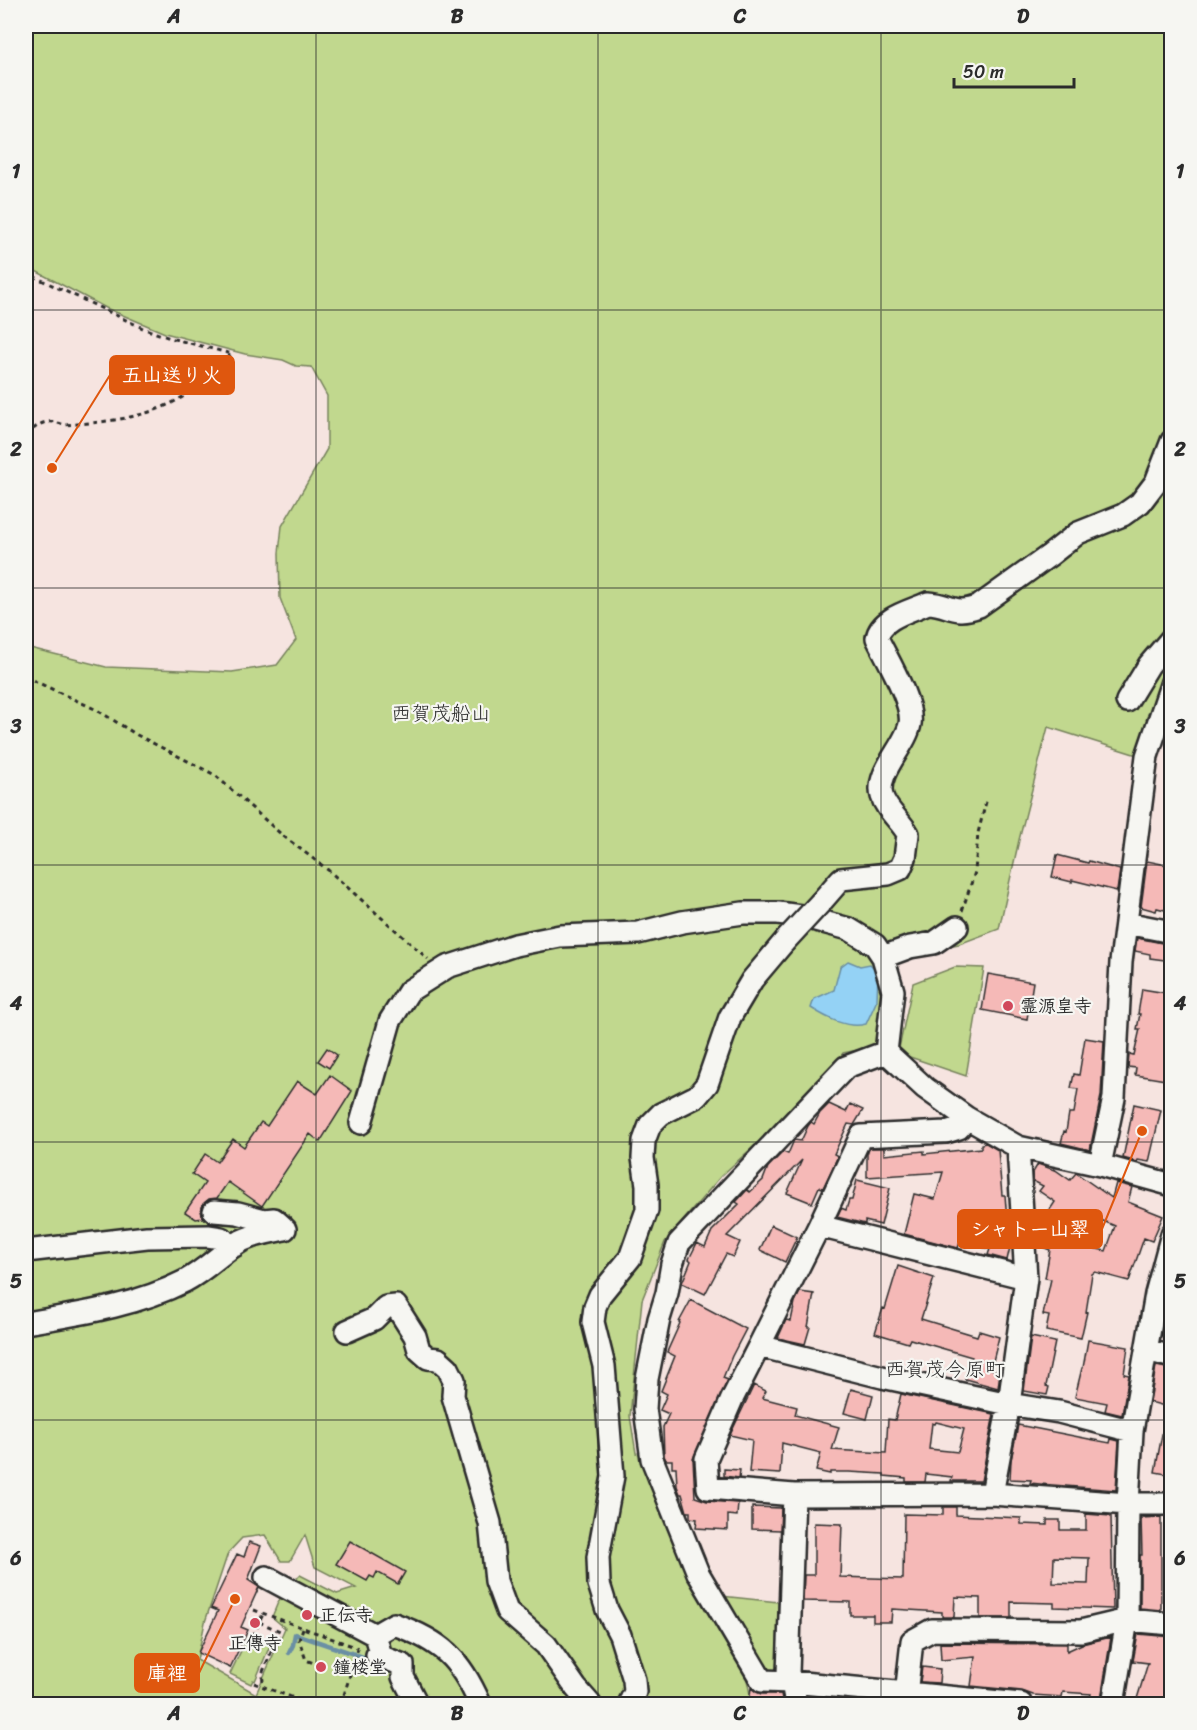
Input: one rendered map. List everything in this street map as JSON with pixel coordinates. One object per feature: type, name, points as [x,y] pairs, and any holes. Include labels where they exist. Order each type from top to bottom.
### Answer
[{"type":"street","points":[[629,1704],[635,1692],[634,1680],[620,1635],[607,1610],[599,1584],[598,1557],[613,1476],[604,1366],[593,1322],[595,1307],[600,1295],[630,1258],[647,1210],[648,1185],[643,1158],[650,1125],[661,1113],[697,1096],[713,1070],[716,1052],[730,1017],[752,980],[841,879],[888,874],[900,869],[905,858],[908,834],[882,798],[881,788],[885,773],[910,723],[909,710],[902,689],[877,638],[878,631],[884,623],[928,603],[935,603],[957,611],[966,611],[979,606],[1078,532],[1123,515],[1140,503],[1156,482],[1172,441]]},
{"type":"street","points":[[1128,701],[1149,664],[1172,638]]},
{"type":"street","points":[[1100,1165],[1114,1098],[1121,962],[1147,756],[1172,682]]},
{"type":"street","points":[[361,1123],[390,1022],[409,991],[443,969],[515,945],[560,936],[638,933],[682,922],[743,914],[778,913],[826,921],[863,936],[875,945],[883,957],[893,991],[886,1052]]},
{"type":"street","points":[[1126,923],[1172,932]]},
{"type":"street","points":[[883,957],[910,947],[934,943],[957,927]]},
{"type":"street","points":[[886,1052],[925,1088],[967,1118],[1018,1147],[1100,1165],[1172,1185]]},
{"type":"street","points":[[886,1052],[846,1067],[679,1243],[672,1264],[646,1379],[645,1409],[652,1459],[699,1573],[762,1681],[906,1698],[1021,1704]]},
{"type":"street","points":[[967,1118],[959,1128],[945,1132],[861,1136],[819,1226],[732,1399],[706,1459],[708,1488],[794,1495],[992,1494],[1128,1504],[1172,1504]]},
{"type":"street","points":[[992,1494],[1009,1404],[1026,1278],[1018,1147]]},
{"type":"street","points":[[26,1323],[113,1306],[164,1289],[202,1271],[234,1246],[258,1234],[285,1229],[274,1219],[264,1220],[222,1206]]},
{"type":"street","points":[[819,1226],[1026,1278]]},
{"type":"street","points":[[1113,1704],[1127,1620],[1128,1504],[1132,1431],[1156,1294],[1172,1234]]},
{"type":"street","points":[[26,1251],[147,1237],[208,1236],[221,1238],[234,1246]]},
{"type":"street","points":[[347,1331],[374,1319],[386,1307],[396,1306],[415,1336],[420,1350],[428,1358],[438,1359],[448,1368],[454,1380],[453,1396],[490,1522],[496,1581],[507,1611],[546,1645],[590,1704]]},
{"type":"street","points":[[759,1346],[882,1377],[1009,1404],[1059,1412],[1132,1431]]},
{"type":"street","points":[[1147,1350],[1172,1357]]},
{"type":"street","points":[[794,1495],[788,1674],[796,1704]]},
{"type":"street","points":[[266,1576],[373,1649],[403,1665],[403,1677],[417,1704]]},
{"type":"street","points":[[906,1698],[912,1641],[932,1630],[1082,1630],[1127,1620],[1172,1624]]},
{"type":"street","points":[[373,1649],[394,1624],[424,1635],[454,1659],[480,1704]]},
{"type":"path","points":[[26,435],[39,424],[53,421],[73,425],[150,414],[192,391],[217,365],[232,354],[170,338],[146,329],[33,276]]},
{"type":"path","points":[[26,675],[97,710],[137,735],[215,775],[282,835],[328,870],[443,969]]},
{"type":"path","points":[[957,927],[975,872],[978,834],[987,798]]},
{"type":"path","points":[[254,1610],[303,1628],[373,1649],[344,1695],[344,1704]]},
{"type":"path","points":[[254,1636],[263,1614]]},
{"type":"path","points":[[259,1622],[280,1631],[262,1674],[264,1687]]},
{"type":"path","points":[[303,1628],[299,1640],[306,1660],[316,1664]]},
{"type":"path","points":[[254,1683],[302,1701]]},
{"type":"green space","points":[[26,26],[1171,26],[1171,658],[1137,755],[1048,727],[999,929],[959,944],[894,957],[876,1042],[868,1048],[843,1053],[825,1082],[721,1176],[665,1242],[642,1300],[630,1416],[636,1453],[641,1454],[650,1484],[680,1559],[702,1594],[778,1602],[777,1672],[745,1670],[752,1704],[26,1704],[26,647],[106,667],[232,672],[277,665],[296,640],[280,598],[279,553],[282,526],[327,449],[327,396],[311,367],[296,366],[283,360],[245,354],[165,333],[106,308],[26,266]],"holes":[[[265,1535],[281,1561],[290,1561],[305,1535],[315,1567],[356,1588],[337,1594],[300,1575],[281,1595],[272,1617],[285,1628],[256,1694],[197,1660],[205,1622],[228,1553],[242,1538]]]},
{"type":"green space","points":[[955,967],[984,968],[966,1076],[898,1053],[913,983]]},
{"type":"green space","points":[[249,1634],[249,1637],[255,1639],[257,1637],[271,1643],[255,1681],[253,1680],[251,1684],[230,1674]]},
{"type":"water","points":[[848,961],[860,966],[870,964],[878,972],[877,1000],[866,1024],[844,1024],[811,1008],[814,999],[834,990],[840,967]]},
{"type":"building","points":[[1057,855],[1120,870],[1117,891],[1052,877]]},
{"type":"building","points":[[1147,861],[1172,866],[1172,901],[1169,911],[1157,908],[1156,911],[1141,907]]},
{"type":"building","points":[[1137,938],[1172,945],[1172,961],[1150,958],[1150,954],[1135,951]]},
{"type":"building","points":[[988,974],[1033,982],[1027,1019],[982,1010]]},
{"type":"building","points":[[1142,989],[1172,994],[1172,1081],[1135,1075],[1136,1068],[1128,1067],[1129,1054],[1134,1055],[1140,1029],[1137,1029]]},
{"type":"building","points":[[1085,1038],[1104,1041],[1101,1096],[1090,1150],[1061,1143],[1064,1131],[1066,1132],[1069,1113],[1074,1113],[1078,1089],[1071,1088],[1074,1074],[1079,1075]]},
{"type":"building","points":[[327,1048],[337,1055],[329,1068],[318,1061]]},
{"type":"building","points":[[330,1075],[352,1091],[320,1142],[310,1134],[262,1206],[228,1182],[217,1198],[209,1199],[203,1204],[201,1211],[203,1218],[196,1219],[185,1212],[205,1183],[192,1174],[205,1154],[217,1162],[233,1139],[244,1147],[261,1122],[267,1126],[297,1081],[317,1094]]},
{"type":"building","points":[[829,1104],[846,1112],[850,1104],[863,1110],[854,1125],[848,1124],[834,1154],[838,1156],[823,1188],[819,1187],[812,1203],[787,1193],[802,1160],[727,1236],[740,1242],[733,1257],[726,1254],[705,1294],[682,1283],[691,1261],[689,1259],[697,1243],[705,1247],[712,1231],[739,1204],[736,1202],[747,1190],[750,1192],[763,1180],[768,1167],[783,1152],[788,1154],[794,1140],[801,1141],[811,1122],[814,1124]]},
{"type":"building","points":[[1134,1104],[1161,1110],[1149,1162],[1138,1160],[1137,1162],[1123,1158]]},
{"type":"building","points":[[986,1143],[998,1150],[1002,1195],[1005,1195],[1007,1221],[1010,1222],[1011,1243],[1007,1260],[988,1255],[990,1249],[960,1242],[958,1248],[904,1234],[914,1194],[935,1199],[943,1172],[867,1177],[869,1148],[884,1148],[884,1155],[924,1151],[924,1154],[981,1148],[981,1144]]},
{"type":"building","points":[[1038,1164],[1054,1169],[1070,1180],[1076,1173],[1112,1198],[1116,1183],[1132,1187],[1128,1202],[1163,1216],[1152,1241],[1144,1238],[1129,1281],[1095,1272],[1092,1274],[1081,1338],[1046,1331],[1049,1316],[1043,1315],[1051,1279],[1045,1278],[1050,1250],[1040,1246],[1045,1217],[1055,1202],[1039,1191],[1043,1186],[1033,1181],[1032,1174]],"holes":[[[1084,1213],[1115,1226],[1106,1251],[1072,1244],[1077,1223]]]},
{"type":"building","points":[[857,1180],[890,1188],[881,1225],[865,1221],[865,1224],[837,1217],[841,1208],[846,1210],[849,1200],[852,1200]]},
{"type":"building","points":[[771,1225],[797,1237],[785,1262],[760,1250]]},
{"type":"building","points":[[898,1266],[934,1278],[921,1319],[977,1336],[979,1331],[999,1337],[991,1369],[1000,1372],[998,1388],[965,1379],[972,1357],[910,1339],[908,1343],[875,1333]]},
{"type":"building","points":[[800,1292],[814,1294],[808,1327],[810,1327],[805,1344],[778,1338],[786,1320],[791,1321],[795,1302]]},
{"type":"building","points":[[1169,1298],[1172,1299],[1172,1340],[1162,1336]]},
{"type":"building","points":[[691,1300],[746,1329],[723,1378],[728,1380],[693,1459],[695,1497],[707,1501],[738,1503],[737,1516],[728,1515],[728,1530],[696,1528],[697,1519],[690,1518],[690,1512],[687,1512],[677,1486],[676,1467],[672,1467],[672,1460],[666,1460],[664,1456],[663,1427],[669,1414],[660,1410],[667,1394],[661,1391],[675,1356],[667,1352]]},
{"type":"building","points":[[1031,1337],[1055,1342],[1046,1386],[1049,1387],[1047,1395],[1024,1391]]},
{"type":"building","points":[[1088,1340],[1128,1347],[1124,1374],[1129,1375],[1122,1415],[1105,1411],[1107,1403],[1075,1397]]},
{"type":"building","points":[[1156,1366],[1172,1369],[1172,1408],[1150,1402]]},
{"type":"building","points":[[754,1385],[766,1391],[762,1398],[797,1407],[795,1415],[839,1427],[832,1450],[886,1453],[888,1419],[895,1420],[901,1394],[994,1414],[981,1481],[951,1481],[952,1477],[926,1474],[925,1482],[906,1482],[906,1478],[884,1476],[884,1474],[830,1472],[830,1474],[816,1471],[821,1453],[782,1443],[780,1474],[749,1472],[752,1440],[730,1435]],"holes":[[[932,1423],[964,1429],[958,1452],[929,1449]]]},
{"type":"building","points":[[851,1389],[873,1395],[867,1419],[844,1413]]},
{"type":"building","points":[[1165,1418],[1172,1419],[1172,1475],[1155,1472]]},
{"type":"building","points":[[1018,1425],[1110,1443],[1111,1439],[1119,1441],[1116,1490],[1030,1483],[1031,1480],[1010,1479]]},
{"type":"building","points":[[724,1469],[740,1470],[739,1478],[724,1476]]},
{"type":"building","points":[[752,1507],[781,1508],[780,1530],[752,1529]]},
{"type":"building","points":[[943,1507],[956,1507],[956,1515],[1021,1518],[1021,1524],[1047,1525],[1047,1520],[1060,1520],[1060,1530],[1086,1530],[1086,1514],[1111,1516],[1113,1609],[1054,1607],[1054,1603],[1011,1602],[1011,1618],[980,1618],[980,1598],[955,1597],[954,1617],[942,1617],[942,1612],[892,1609],[891,1622],[873,1622],[873,1615],[850,1615],[850,1602],[803,1601],[804,1575],[814,1575],[814,1523],[842,1524],[840,1577],[903,1579],[904,1514],[943,1515]],"holes":[[[1054,1557],[1089,1558],[1088,1584],[1053,1583]]]},
{"type":"building","points":[[1161,1517],[1161,1610],[1140,1608],[1141,1518]]},
{"type":"building","points":[[350,1541],[405,1572],[398,1584],[377,1572],[374,1578],[370,1576],[367,1581],[336,1564]]},
{"type":"building","points":[[249,1542],[261,1546],[248,1580],[259,1587],[241,1627],[248,1630],[230,1668],[198,1653],[218,1611],[211,1608],[237,1554],[244,1557]]},
{"type":"building","points":[[1138,1634],[1172,1637],[1172,1704],[1136,1702],[1148,1663],[1133,1661]]},
{"type":"building","points":[[1111,1637],[1101,1699],[1090,1698],[1091,1694],[1063,1692],[1062,1697],[971,1686],[975,1657],[941,1660],[940,1643],[1067,1644],[1067,1651],[1082,1644]]},
{"type":"building","points":[[922,1667],[940,1669],[939,1683],[920,1682]]},
{"type":"building","points":[[751,1688],[761,1694],[781,1694],[783,1704],[749,1703]]},
{"type":"waterway","points":[[289,1653],[295,1634],[354,1654]]},
{"type":"waterway","points":[[357,1655],[372,1660]]},
{"type":"place","name":"五山送り火","points":[[52,468]]},
{"type":"place","name":"霊源皇寺","points":[[1008,1006]]},
{"type":"place","name":"シャトー山翠","points":[[1142,1131]]},
{"type":"place","name":"庫裡","points":[[235,1599]]},
{"type":"place","name":"正伝寺","points":[[307,1615]]},
{"type":"place","name":"正傳寺","points":[[255,1623]]},
{"type":"place","name":"鐘楼堂","points":[[321,1667]]},
{"type":"district","name":"西賀茂船山","points":[[441,713]]},
{"type":"district","name":"西賀茂今原町","points":[[945,1369]]}]
